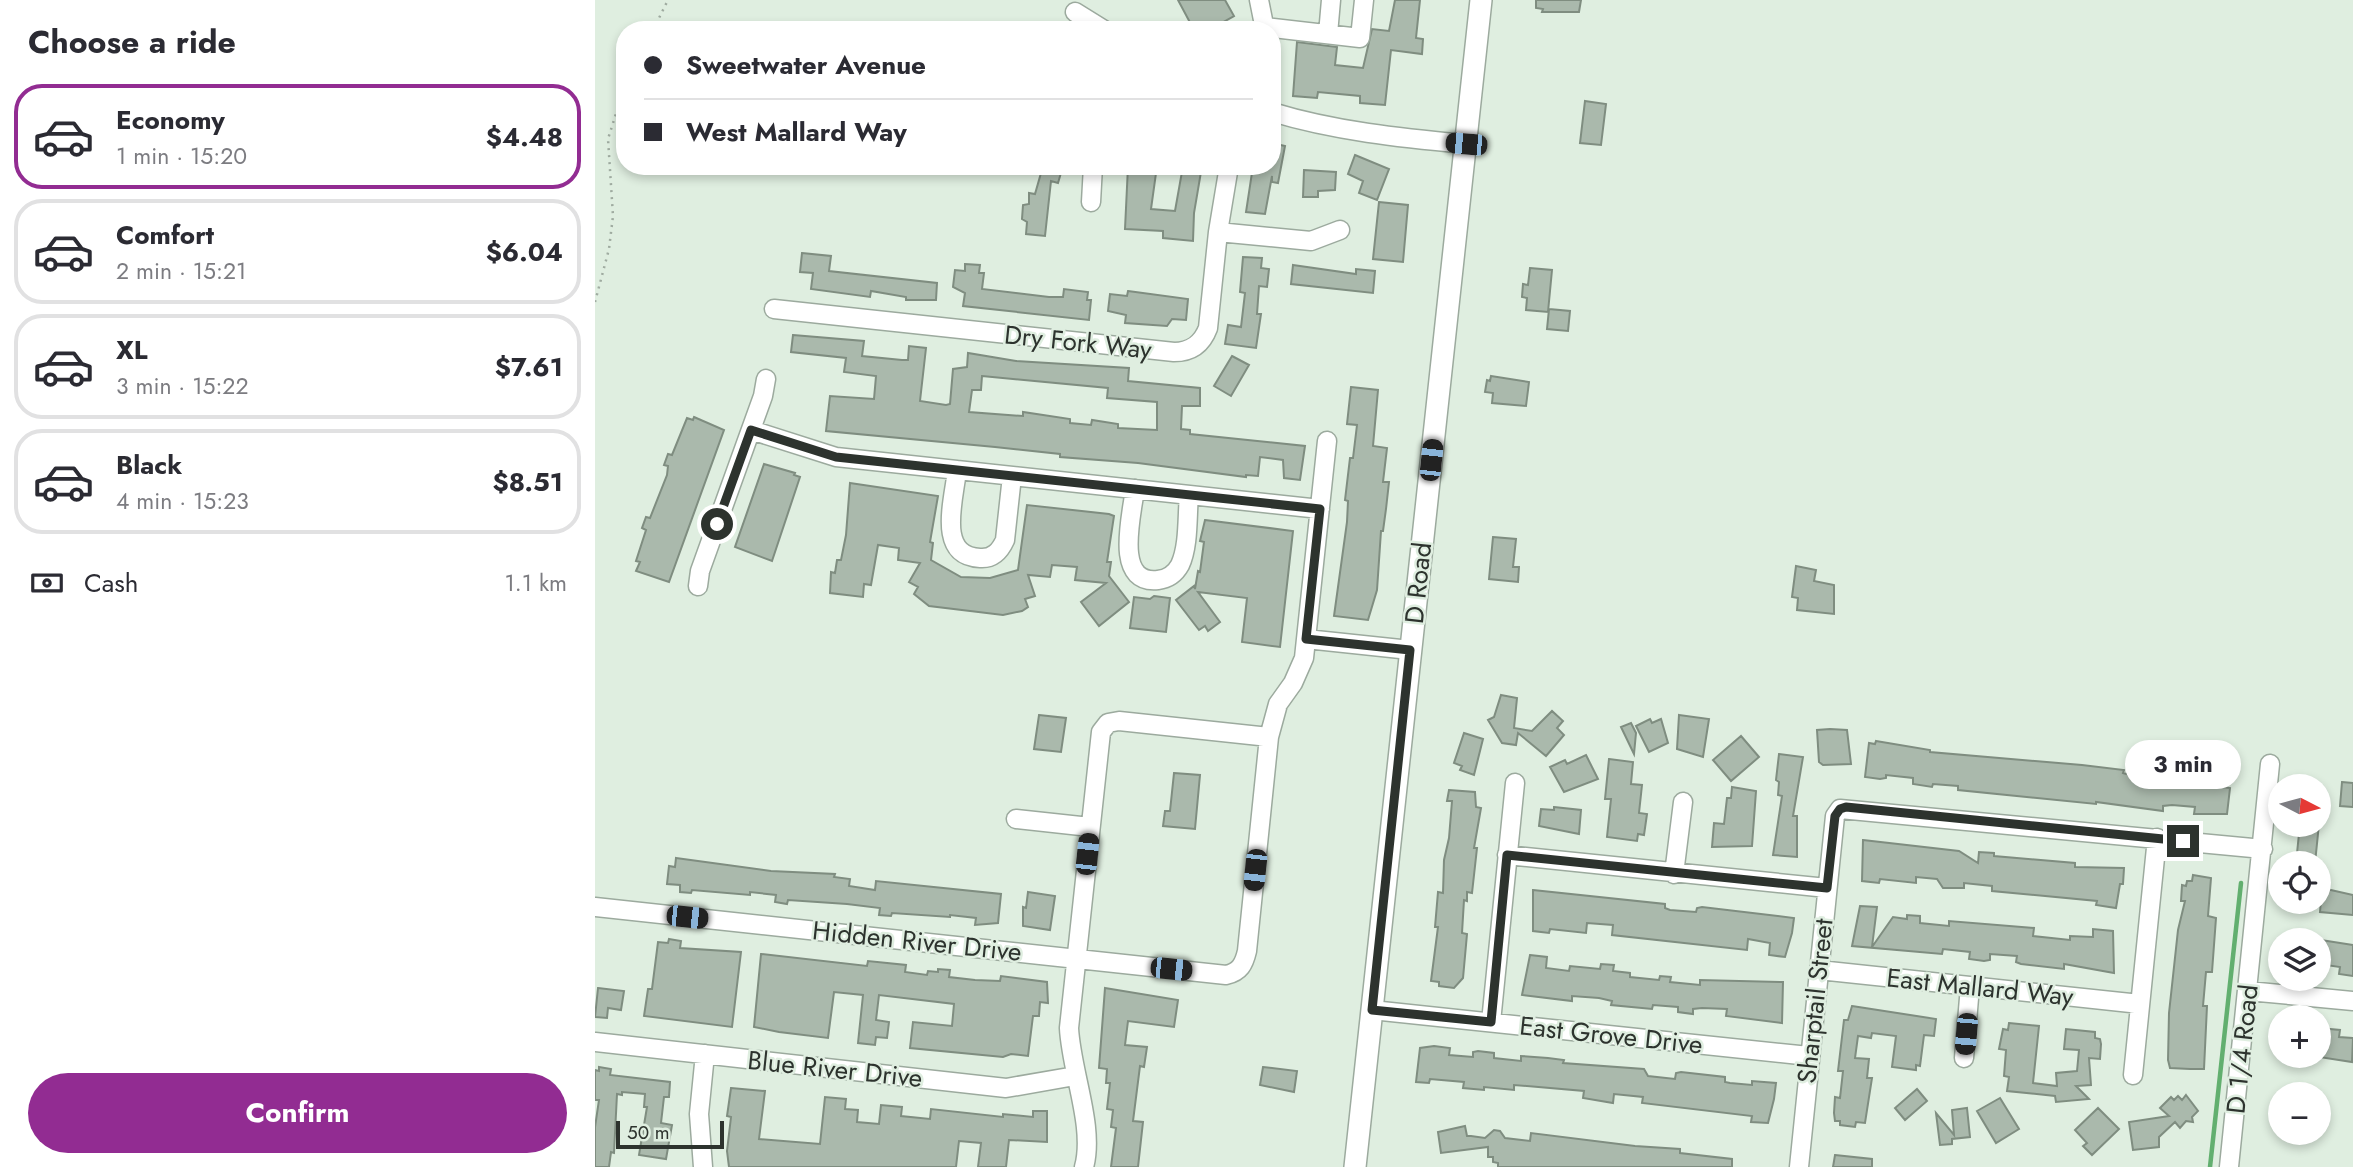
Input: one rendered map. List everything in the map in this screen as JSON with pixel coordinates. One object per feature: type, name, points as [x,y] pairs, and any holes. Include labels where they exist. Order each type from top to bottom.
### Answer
[{"type":"street","points":[[1259,0],[1264,21]]},
{"type":"street","points":[[1328,34],[1331,0]]},
{"type":"street","points":[[1281,30],[1360,38],[1364,0]]},
{"type":"street","name":"D Road","points":[[1355,1167],[1481,0]]},
{"type":"street","points":[[1075,12],[1090,21]]},
{"type":"street","points":[[1281,115],[1399,137],[1466,144]]},
{"type":"street","points":[[1091,202],[1092,175]]},
{"type":"street","name":"Dry Fork Way","points":[[774,309],[1182,352],[1201,342],[1208,328],[1218,232],[1228,175]]},
{"type":"street","points":[[1218,232],[1311,241],[1340,230]]},
{"type":"street","points":[[698,586],[766,379]]},
{"type":"street","points":[[751,430],[828,456],[1320,509]]},
{"type":"street","points":[[1084,1167],[1085,1128],[1069,1028],[1101,732],[1108,723],[1131,722],[1269,737],[1278,704],[1293,683],[1304,658],[1327,441]]},
{"type":"street","points":[[957,470],[951,534],[954,545],[968,557],[985,559],[1001,549],[1005,540],[1012,476]]},
{"type":"street","points":[[1135,489],[1128,557],[1134,570],[1152,580],[1167,578],[1181,562],[1189,495]]},
{"type":"street","points":[[1306,639],[1410,650]]},
{"type":"street","name":"Hidden River Drive","points":[[595,907],[1226,975],[1238,971],[1245,962],[1247,951],[1269,737]]},
{"type":"street","name":"D 1/4 Road","points":[[2229,1167],[2270,764]]},
{"type":"street","points":[[1491,1022],[1515,783]]},
{"type":"street","points":[[1674,874],[1683,803]]},
{"type":"street","name":"Sharptail Street","points":[[1799,1167],[1835,816],[1840,809],[1855,808],[2157,838]]},
{"type":"street","points":[[1016,819],[1090,827]]},
{"type":"street","points":[[2133,1075],[2157,838],[2263,849]]},
{"type":"street","points":[[1507,855],[1827,888]]},
{"type":"street","name":"East Mallard Way","points":[[1819,970],[2140,1004]]},
{"type":"street","points":[[1964,1058],[1971,986]]},
{"type":"street","points":[[2248,991],[2353,1001]]},
{"type":"street","name":"East Grove Drive","points":[[1372,1010],[1809,1056]]},
{"type":"street","name":"Blue River Drive","points":[[595,1042],[1006,1088],[1075,1076]]},
{"type":"street","points":[[703,1167],[699,1114],[705,1054]]},
{"type":"path","points":[[658,21],[668,0]]},
{"type":"path","points":[[595,302],[609,249],[613,216],[608,139],[616,114]]},
{"type":"building","points":[[1178,0],[1225,0],[1234,16],[1225,21],[1189,21]]},
{"type":"building","points":[[1395,0],[1420,0],[1416,38],[1423,39],[1422,54],[1391,50],[1385,105],[1360,103],[1360,96],[1318,92],[1317,98],[1293,96],[1297,42],[1337,47],[1335,65],[1363,68],[1372,29],[1389,31]]},
{"type":"building","points":[[1536,0],[1581,0],[1579,12],[1542,12],[1543,9],[1536,8]]},
{"type":"building","points":[[1585,101],[1606,104],[1601,145],[1580,143]]},
{"type":"building","points":[[1281,145],[1285,146],[1281,167]]},
{"type":"building","points":[[1355,155],[1389,169],[1377,200],[1359,193],[1363,181],[1348,174]]},
{"type":"building","points":[[1304,170],[1336,172],[1335,190],[1318,191],[1318,197],[1303,197]]},
{"type":"building","points":[[1040,175],[1060,175],[1058,183],[1051,181],[1045,236],[1026,234],[1027,222],[1022,219],[1023,205],[1029,204],[1029,193],[1035,194]]},
{"type":"building","points":[[1128,175],[1156,175],[1151,209],[1175,211],[1181,175],[1200,175],[1194,213],[1193,241],[1163,238],[1163,231],[1125,229]]},
{"type":"building","points":[[1252,175],[1280,175],[1278,183],[1272,182],[1272,176],[1265,214],[1246,212]]},
{"type":"building","points":[[1379,202],[1408,205],[1403,262],[1373,259]]},
{"type":"building","points":[[802,253],[831,256],[829,271],[937,283],[936,300],[906,300],[906,297],[871,291],[870,297],[811,289],[813,273],[800,272]]},
{"type":"building","points":[[1243,257],[1262,258],[1261,268],[1269,269],[1267,287],[1259,286],[1257,314],[1261,314],[1256,348],[1225,344],[1228,325],[1241,327],[1245,293],[1240,292]]},
{"type":"building","points":[[965,264],[980,265],[979,273],[984,273],[982,289],[1049,297],[1063,297],[1064,289],[1088,292],[1087,300],[1091,300],[1089,320],[963,306],[965,293],[953,287],[955,270],[965,271]]},
{"type":"building","points":[[1293,265],[1356,274],[1356,269],[1375,271],[1373,293],[1291,284]]},
{"type":"building","points":[[1530,268],[1552,270],[1548,312],[1526,310],[1527,298],[1522,297],[1523,284],[1528,285]]},
{"type":"building","points":[[1128,291],[1188,299],[1186,320],[1172,319],[1167,326],[1125,323],[1126,315],[1108,311],[1110,294],[1127,296]]},
{"type":"building","points":[[1549,309],[1570,311],[1568,331],[1547,329]]},
{"type":"building","points":[[793,335],[864,341],[862,356],[902,360],[908,360],[909,346],[926,348],[920,401],[946,405],[950,404],[953,369],[967,367],[968,353],[1016,361],[1129,368],[1128,381],[1200,388],[1200,406],[1182,406],[1181,429],[1190,430],[1190,434],[1305,446],[1300,480],[1284,478],[1283,460],[1260,457],[1258,476],[1246,477],[1138,463],[1060,457],[1060,454],[826,431],[830,396],[874,399],[876,376],[844,372],[846,358],[791,352]],"holes":[[[982,376],[1108,388],[1107,398],[1157,402],[1157,430],[1118,428],[1118,424],[1092,420],[1091,425],[1070,423],[1070,419],[1023,412],[1023,416],[969,412],[972,390],[981,390]]]},
{"type":"building","points":[[1232,356],[1249,365],[1231,396],[1214,386]]},
{"type":"building","points":[[1491,376],[1529,382],[1526,406],[1492,403],[1493,393],[1485,392],[1487,380],[1490,381]]},
{"type":"building","points":[[1351,387],[1378,390],[1373,446],[1387,448],[1383,482],[1389,482],[1381,531],[1377,590],[1368,620],[1334,616],[1347,522],[1348,501],[1345,500],[1350,458],[1353,458],[1357,425],[1347,424]]},
{"type":"building","points":[[694,417],[724,430],[669,582],[636,571],[640,562],[636,561],[646,530],[642,528],[646,517],[650,518],[667,475],[668,466],[664,465],[668,454],[672,455],[687,418],[693,420]]},
{"type":"building","points":[[764,464],[800,477],[772,561],[735,547]]},
{"type":"building","points":[[850,483],[938,496],[930,542],[933,543],[931,560],[961,577],[990,578],[1018,570],[1027,505],[1114,516],[1107,562],[1111,562],[1109,576],[1129,602],[1099,626],[1081,602],[1106,583],[1075,580],[1077,567],[1052,565],[1050,577],[1028,575],[1035,596],[1025,599],[1028,607],[1022,611],[1003,615],[929,606],[914,594],[918,587],[909,582],[920,563],[898,560],[899,548],[878,545],[871,585],[864,584],[863,597],[830,593],[831,572],[835,573],[837,560],[841,560],[846,535]]},
{"type":"building","points":[[1205,520],[1293,531],[1280,647],[1242,642],[1247,598],[1198,592],[1220,622],[1208,631],[1205,626],[1199,630],[1176,600],[1194,586],[1195,589],[1198,571],[1200,572],[1204,542],[1200,541]]},
{"type":"building","points":[[1493,537],[1516,539],[1513,567],[1519,567],[1518,582],[1489,579]]},
{"type":"building","points":[[1796,566],[1816,570],[1814,581],[1834,585],[1834,614],[1797,610],[1798,598],[1792,597]]},
{"type":"building","points":[[1154,596],[1170,598],[1166,632],[1130,628],[1134,597],[1150,599]]},
{"type":"building","points":[[1501,695],[1517,698],[1514,728],[1532,731],[1552,711],[1563,721],[1557,728],[1564,735],[1546,756],[1518,733],[1516,745],[1502,743],[1488,720],[1494,717]]},
{"type":"building","points":[[1039,715],[1066,718],[1061,752],[1034,749]]},
{"type":"building","points":[[1679,715],[1709,719],[1703,757],[1677,749]]},
{"type":"building","points":[[1650,719],[1652,723],[1661,719],[1668,743],[1649,752],[1636,726]]},
{"type":"building","points":[[1631,723],[1636,733],[1634,754],[1621,727]]},
{"type":"building","points":[[1817,730],[1847,730],[1851,764],[1823,765],[1819,762]]},
{"type":"building","points":[[1464,733],[1483,739],[1474,775],[1460,770],[1462,766],[1454,763]]},
{"type":"building","points":[[1741,736],[1759,757],[1731,781],[1713,760]]},
{"type":"building","points":[[1876,741],[1930,752],[2124,770],[2123,773],[2137,777],[2170,776],[2181,778],[2181,782],[2230,788],[2227,814],[2194,814],[2195,807],[2163,806],[2163,811],[2096,802],[1958,790],[1958,786],[1933,784],[1932,787],[1913,784],[1913,778],[1886,775],[1886,778],[1880,779],[1865,777],[1869,743],[1875,744]]},
{"type":"building","points":[[1779,754],[1803,757],[1793,816],[1797,816],[1797,857],[1773,855],[1782,796],[1778,795],[1779,782],[1776,780]]},
{"type":"building","points":[[1586,755],[1598,779],[1564,792],[1550,767],[1565,760],[1567,764]]},
{"type":"building","points":[[1609,759],[1633,762],[1631,784],[1642,785],[1639,813],[1647,814],[1644,835],[1638,834],[1637,841],[1607,837],[1611,799],[1605,799]]},
{"type":"building","points":[[1174,773],[1200,775],[1195,829],[1163,826],[1165,811],[1170,811]]},
{"type":"building","points":[[2342,782],[2353,783],[2353,807],[2340,806]]},
{"type":"building","points":[[1732,787],[1756,791],[1752,846],[1712,847],[1714,823],[1724,824],[1727,798],[1731,798]]},
{"type":"building","points":[[1449,790],[1475,792],[1476,807],[1481,808],[1474,848],[1477,848],[1472,893],[1467,892],[1467,901],[1464,900],[1462,933],[1467,934],[1463,978],[1454,988],[1439,986],[1439,982],[1431,981],[1438,927],[1435,927],[1438,892],[1443,893],[1444,860],[1449,838],[1452,801],[1447,801]]},
{"type":"building","points":[[1554,807],[1581,810],[1579,834],[1539,826],[1541,809],[1554,810]]},
{"type":"building","points":[[2299,837],[2318,837],[2316,851],[2297,851]]},
{"type":"building","points":[[1863,840],[1959,851],[1978,863],[1979,852],[1994,853],[1994,856],[2075,863],[2075,867],[2124,868],[2123,884],[2120,884],[2116,908],[2096,905],[2097,901],[1992,891],[1992,886],[1964,883],[1964,888],[1943,888],[1937,879],[1916,877],[1916,883],[1880,879],[1879,883],[1862,881]]},
{"type":"building","points":[[676,858],[771,871],[835,874],[834,877],[850,879],[849,886],[875,890],[876,881],[1001,894],[998,923],[975,925],[976,918],[950,915],[879,915],[880,908],[847,904],[788,900],[787,904],[775,902],[776,895],[750,892],[750,895],[692,890],[691,893],[680,892],[680,885],[667,884],[669,866],[675,867]]},
{"type":"building","points":[[2193,875],[2211,878],[2208,916],[2216,918],[2212,972],[2206,972],[2203,1006],[2207,1006],[2204,1069],[2170,1068],[2169,1013],[2178,930],[2185,901],[2181,901],[2182,885],[2186,886],[2187,881],[2192,881]]},
{"type":"building","points":[[1533,890],[1665,904],[1665,908],[1670,910],[1696,912],[1697,908],[1702,907],[1794,918],[1792,933],[1785,957],[1769,955],[1770,943],[1748,939],[1747,950],[1612,935],[1613,925],[1587,923],[1586,933],[1550,929],[1549,933],[1533,931]]},
{"type":"building","points":[[2331,890],[2353,895],[2353,915],[2331,913]]},
{"type":"building","points":[[1028,892],[1055,896],[1050,930],[1023,926],[1023,907],[1026,908]]},
{"type":"building","points":[[1860,906],[1877,907],[1872,947],[1893,917],[1907,919],[1907,915],[1920,916],[1920,923],[1949,926],[1949,921],[2034,928],[2033,936],[2070,940],[2070,936],[2093,937],[2093,929],[2113,931],[2114,973],[2064,964],[2064,969],[2021,964],[2016,962],[2017,956],[1990,954],[1990,960],[1984,961],[1969,959],[1970,952],[1943,949],[1942,954],[1852,946]]},
{"type":"building","points":[[669,939],[681,941],[680,948],[741,952],[732,1027],[644,1016],[648,989],[652,989],[658,942],[668,943]]},
{"type":"building","points":[[2331,942],[2353,945],[2353,976],[2339,974],[2340,967],[2331,966]]},
{"type":"building","points":[[761,954],[867,966],[868,961],[906,965],[905,972],[927,975],[928,971],[950,970],[949,977],[975,980],[1000,981],[1001,976],[1047,982],[1048,1003],[1040,1002],[1039,1016],[1033,1016],[1028,1056],[1011,1054],[1003,1057],[910,1048],[913,1022],[952,1026],[954,1004],[879,995],[876,1020],[889,1022],[887,1038],[876,1037],[875,1045],[858,1043],[863,995],[834,992],[828,1038],[779,1032],[754,1027]]},
{"type":"building","points":[[1530,955],[1547,957],[1546,968],[1569,971],[1570,966],[1600,969],[1601,964],[1614,965],[1613,971],[1630,973],[1630,977],[1659,980],[1660,976],[1671,977],[1670,982],[1700,985],[1700,980],[1783,982],[1782,1023],[1726,1016],[1727,1009],[1693,1009],[1693,1014],[1678,1012],[1678,1007],[1653,1005],[1652,1009],[1611,1005],[1612,1001],[1599,998],[1572,996],[1572,1001],[1522,995]]},
{"type":"building","points":[[598,988],[624,991],[621,1010],[608,1008],[607,1018],[595,1017]]},
{"type":"building","points":[[1105,988],[1178,1000],[1174,1027],[1128,1021],[1125,1045],[1147,1047],[1144,1067],[1140,1066],[1133,1121],[1143,1122],[1138,1167],[1111,1167],[1116,1128],[1111,1127],[1113,1110],[1107,1109],[1110,1083],[1106,1083],[1107,1069],[1099,1068]]},
{"type":"building","points":[[1852,1006],[1936,1019],[1934,1036],[1924,1035],[1920,1066],[1916,1065],[1916,1070],[1892,1067],[1896,1036],[1872,1033],[1871,1038],[1858,1036],[1855,1058],[1869,1059],[1867,1078],[1872,1078],[1865,1123],[1856,1122],[1855,1127],[1840,1125],[1840,1121],[1835,1121],[1834,1113],[1835,1097],[1840,1098],[1843,1071],[1838,1071],[1844,1020],[1848,1020]]},
{"type":"building","points":[[2009,1023],[2039,1026],[2033,1083],[2057,1086],[2056,1073],[2077,1071],[2079,1050],[2064,1049],[2066,1029],[2095,1032],[2095,1038],[2100,1039],[2101,1044],[2100,1059],[2089,1058],[2091,1085],[2076,1086],[2089,1099],[2056,1102],[2055,1096],[2007,1091],[2009,1077],[2004,1076],[2006,1050],[1999,1049],[2003,1029],[2008,1030]]},
{"type":"building","points":[[2331,1029],[2340,1030],[2339,1037],[2353,1038],[2352,1062],[2331,1059]]},
{"type":"building","points":[[1420,1048],[1450,1048],[1449,1055],[1473,1057],[1473,1052],[1478,1051],[1494,1053],[1494,1058],[1521,1061],[1521,1056],[1564,1060],[1563,1063],[1644,1069],[1648,1076],[1675,1079],[1676,1073],[1681,1072],[1725,1077],[1725,1082],[1730,1083],[1776,1083],[1774,1099],[1768,1123],[1751,1122],[1752,1116],[1642,1103],[1643,1097],[1614,1094],[1613,1103],[1583,1098],[1584,1091],[1514,1085],[1514,1090],[1484,1087],[1484,1090],[1463,1088],[1464,1082],[1430,1079],[1429,1083],[1416,1082]]},
{"type":"building","points":[[599,1067],[611,1069],[610,1075],[670,1082],[669,1097],[664,1097],[661,1123],[672,1125],[666,1159],[639,1155],[647,1107],[644,1107],[645,1094],[622,1092],[622,1095],[617,1094],[614,1153],[611,1152],[609,1167],[595,1167],[595,1127],[599,1100],[595,1100],[595,1070],[599,1071]]},
{"type":"building","points":[[1263,1067],[1297,1071],[1294,1092],[1260,1085]]},
{"type":"building","points":[[731,1088],[765,1091],[759,1139],[820,1144],[825,1097],[846,1099],[845,1109],[858,1110],[857,1122],[879,1124],[881,1105],[902,1107],[901,1116],[930,1119],[931,1109],[1003,1117],[1003,1114],[1033,1117],[1033,1111],[1047,1111],[1047,1142],[1009,1140],[1006,1167],[978,1167],[981,1143],[959,1141],[956,1167],[729,1167],[727,1151],[731,1117],[727,1116]]},
{"type":"building","points":[[1917,1089],[1927,1101],[1905,1120],[1895,1108]]},
{"type":"building","points":[[2186,1095],[2198,1111],[2192,1117],[2193,1122],[2186,1121],[2180,1128],[2175,1122],[2159,1137],[2159,1147],[2133,1150],[2129,1122],[2169,1116],[2160,1108],[2171,1097],[2174,1100],[2178,1096],[2182,1100]]},
{"type":"building","points":[[2000,1098],[2019,1129],[1996,1143],[1977,1111]]},
{"type":"building","points":[[1967,1108],[1970,1137],[1952,1139],[1952,1144],[1940,1145],[1936,1113],[1954,1135],[1952,1110]]},
{"type":"building","points":[[2098,1108],[2119,1129],[2092,1155],[2083,1146],[2087,1143],[2075,1130]]},
{"type":"building","points":[[1465,1126],[1467,1136],[1485,1138],[1494,1130],[1500,1131],[1505,1138],[1530,1141],[1531,1133],[1680,1149],[1680,1153],[1732,1159],[1732,1167],[1498,1167],[1498,1163],[1493,1162],[1493,1157],[1488,1157],[1488,1147],[1441,1153],[1438,1132]]},
{"type":"building","points":[[1835,1155],[1872,1159],[1872,1167],[1833,1167]]},
{"type":"waterway","points":[[2210,1167],[2241,883]]},
{"type":"route","points":[[717,524],[751,430],[836,457],[1320,509],[1306,639],[1410,650],[1372,1010],[1491,1022],[1507,855],[1827,888],[1835,816],[1840,809],[1846,807],[2183,841]]}]
